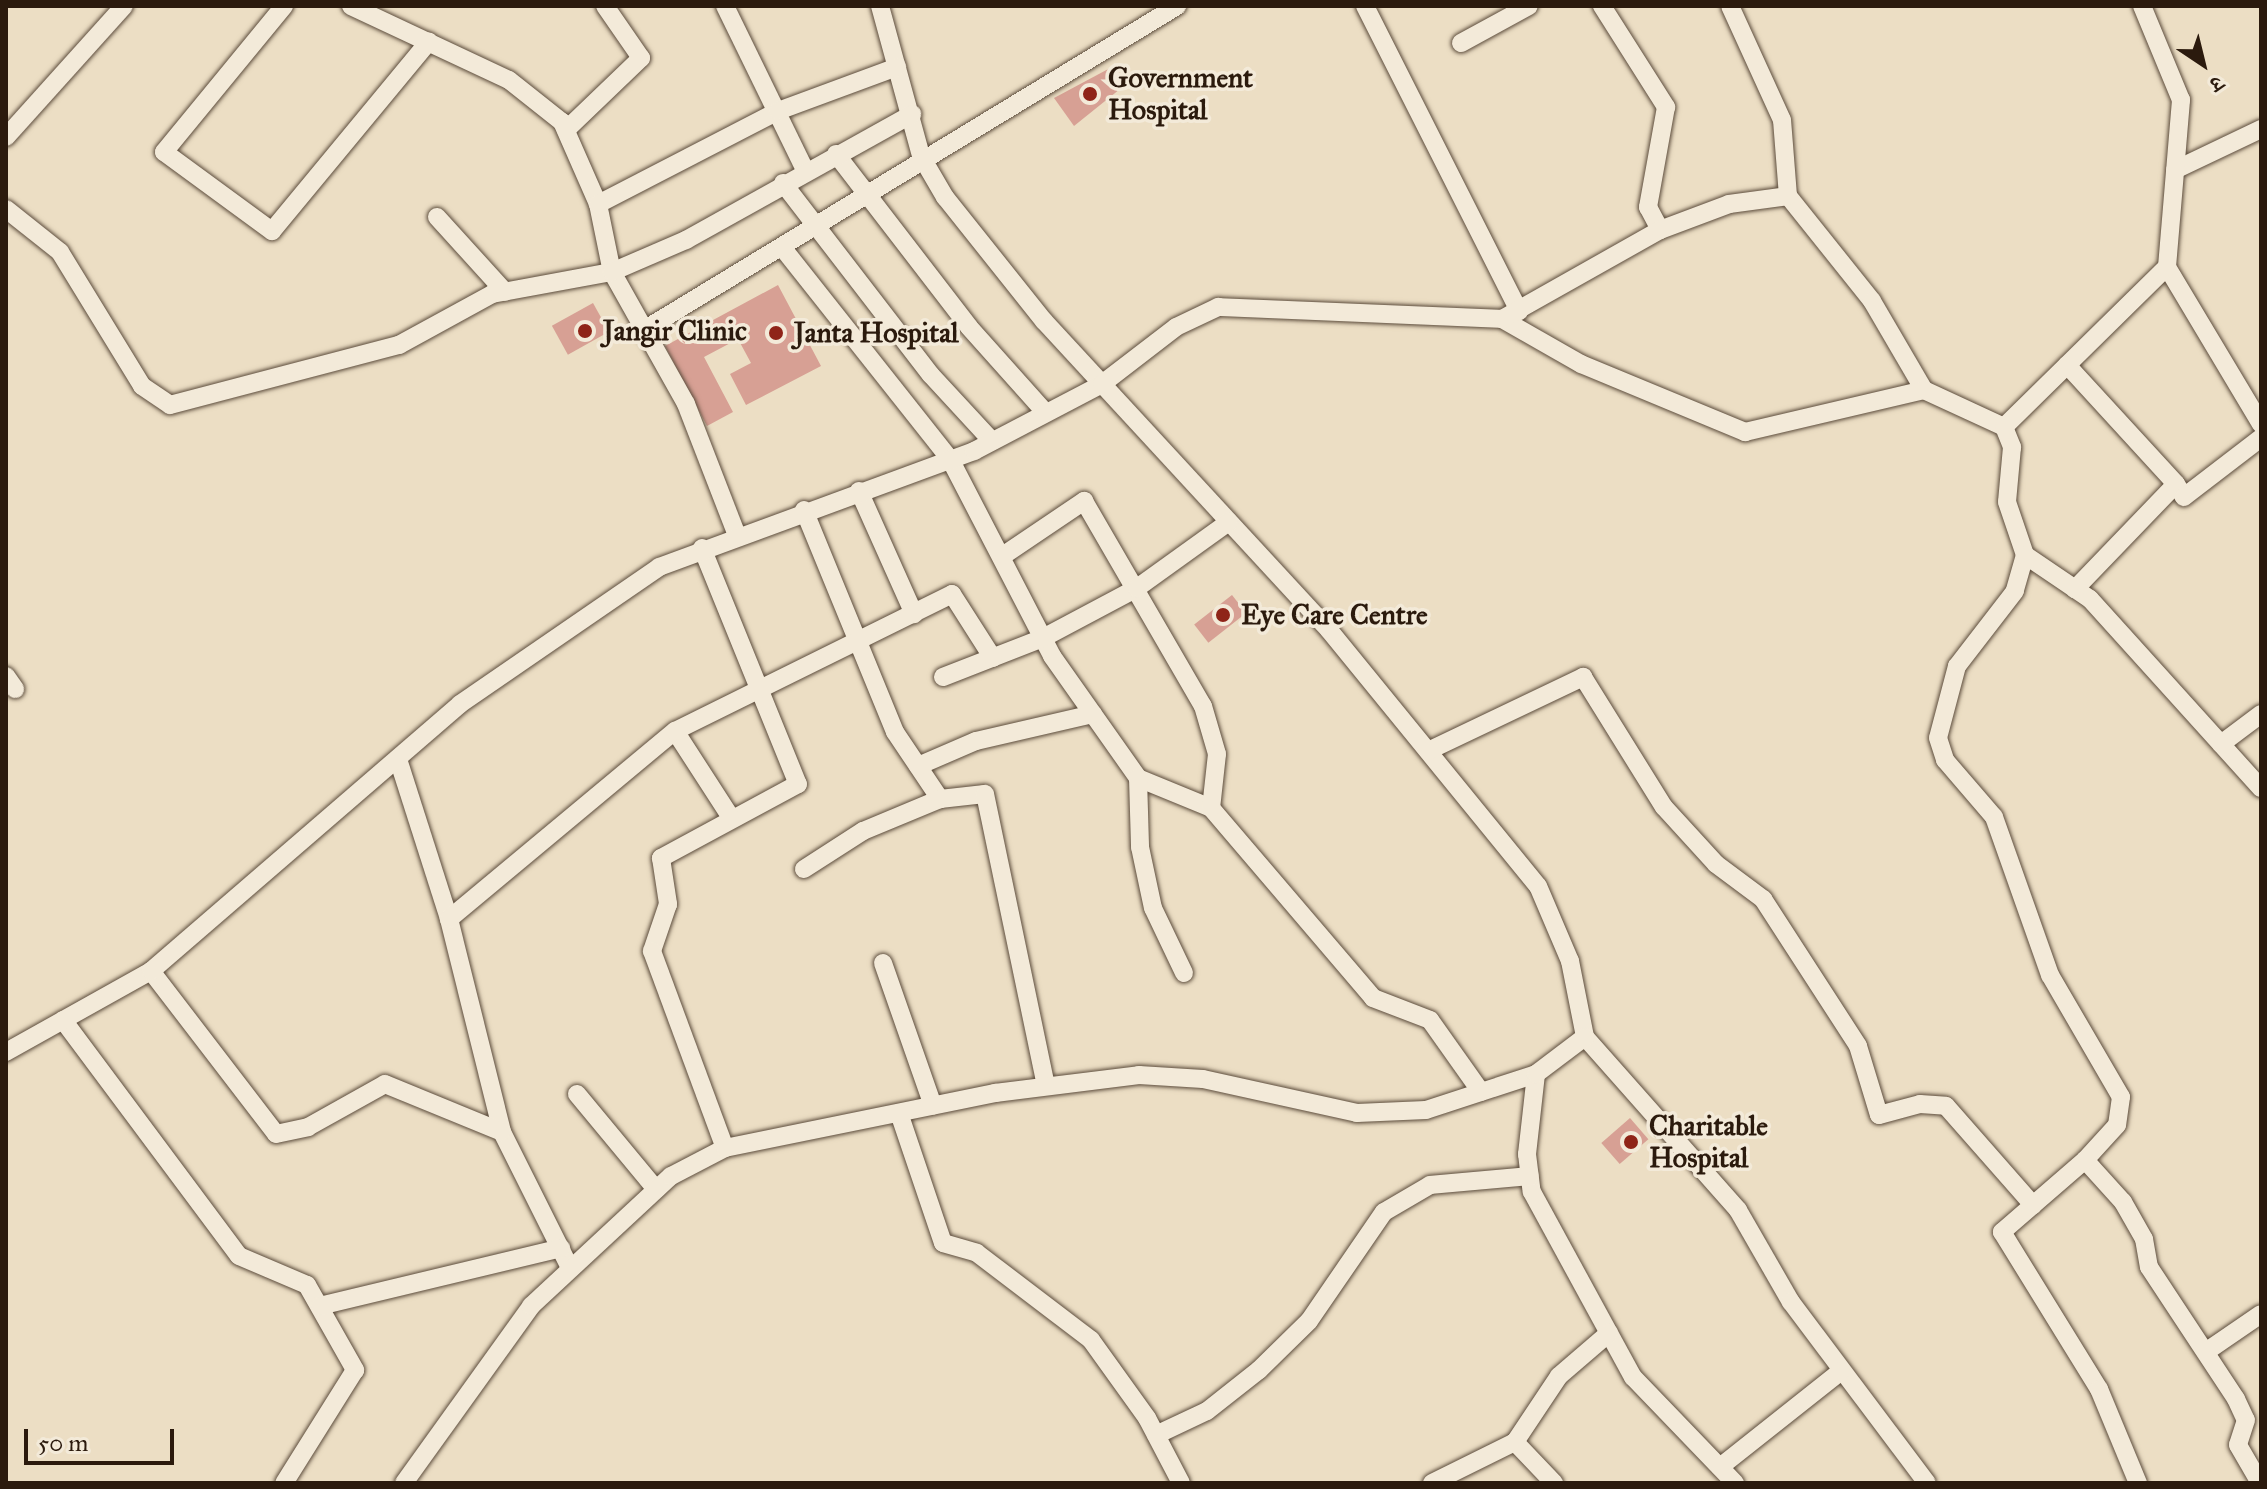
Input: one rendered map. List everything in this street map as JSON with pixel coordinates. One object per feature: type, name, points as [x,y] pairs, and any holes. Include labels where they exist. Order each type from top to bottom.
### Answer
[{"type":"street","points":[[6,137],[124,6]]},
{"type":"street","points":[[284,6],[164,152],[272,231],[429,41]]},
{"type":"street","points":[[351,6],[509,80],[566,130],[598,204],[612,272],[686,404],[736,533]]},
{"type":"street","points":[[566,130],[641,58],[605,6]]},
{"type":"street","points":[[725,6],[805,170]]},
{"type":"street","points":[[880,6],[921,156],[945,197],[1102,384],[1229,522],[1430,750],[1538,886],[1570,961],[1585,1037],[1738,1210],[1841,1371],[1927,1483]]},
{"type":"street","points":[[644,330],[785,251],[921,156],[1177,6]]},
{"type":"street","points":[[1365,6],[1519,311]]},
{"type":"street","points":[[1461,43],[1529,6]]},
{"type":"street","points":[[1602,6],[1666,107],[1648,207],[1660,230]]},
{"type":"street","points":[[1730,6],[1782,120],[1788,196],[1841,256],[1924,390],[2004,427],[2012,447],[2007,502],[2025,555],[2015,591],[1957,666],[1938,738],[1945,760],[1994,817],[2050,975],[2121,1097],[2117,1125],[2085,1160],[2002,1232],[2099,1389],[2138,1483]]},
{"type":"street","points":[[2142,6],[2181,100],[2167,267],[2261,424]]},
{"type":"street","points":[[598,204],[778,111],[897,67]]},
{"type":"street","points":[[6,209],[60,252],[142,386],[170,405],[399,345],[505,292],[612,272],[686,240],[805,170],[912,114]]},
{"type":"street","points":[[2175,170],[2261,129]]},
{"type":"street","points":[[836,154],[1046,413]]},
{"type":"street","points":[[783,183],[815,229],[992,441]]},
{"type":"street","points":[[1502,319],[1660,230],[1729,204],[1788,196]]},
{"type":"street","points":[[437,217],[505,292]]},
{"type":"street","points":[[785,251],[950,459],[1004,555],[1043,638],[1138,778],[1211,808],[1373,998],[1430,1020],[1481,1092]]},
{"type":"street","points":[[2004,427],[2167,267]]},
{"type":"street","points":[[6,1052],[151,971],[534,647],[659,567],[736,533],[950,459],[992,441],[1102,384],[1176,327],[1218,307],[1502,319],[1594,370],[1745,432],[1924,390]]},
{"type":"street","points":[[2067,365],[2176,484],[2184,497],[2261,438]]},
{"type":"street","points":[[2075,589],[2176,484]]},
{"type":"street","points":[[859,491],[914,614]]},
{"type":"street","points":[[1004,555],[1084,501],[1203,706],[1217,754],[1211,808]]},
{"type":"street","points":[[804,510],[895,732],[940,799]]},
{"type":"street","points":[[943,677],[1043,638],[1137,588],[1229,522]]},
{"type":"street","points":[[702,548],[763,689],[798,784],[730,816],[661,858],[668,904],[652,951],[725,1148]]},
{"type":"street","points":[[2025,555],[2075,589],[2261,788]]},
{"type":"street","points":[[449,919],[675,731],[859,644],[952,594],[993,658]]},
{"type":"street","points":[[1430,750],[1583,677],[1664,807],[1716,864],[1763,899],[1858,1046],[1879,1115],[1920,1104],[1946,1106],[2033,1205]]},
{"type":"street","points":[[918,766],[976,741],[1093,714]]},
{"type":"street","points":[[2221,744],[2261,714]]},
{"type":"street","points":[[675,731],[730,816]]},
{"type":"street","points":[[398,759],[449,919],[502,1132],[570,1268]]},
{"type":"street","points":[[1138,778],[1140,847],[1153,908],[1184,973]]},
{"type":"street","points":[[804,869],[863,831],[940,799],[985,794],[1046,1086]]},
{"type":"street","points":[[883,963],[933,1106]]},
{"type":"street","points":[[151,971],[276,1134],[308,1127],[385,1084],[502,1132]]},
{"type":"street","points":[[63,1020],[239,1256],[307,1285],[355,1370],[284,1483]]},
{"type":"street","points":[[404,1483],[531,1306],[656,1189],[725,1148],[1046,1086],[1139,1075],[1203,1079],[1357,1113],[1426,1110],[1536,1074],[1585,1037]]},
{"type":"street","points":[[1536,1074],[1530,1176],[1633,1377],[1735,1483]]},
{"type":"street","points":[[577,1094],[656,1189]]},
{"type":"street","points":[[899,1113],[943,1243],[977,1253],[1091,1340],[1156,1435],[1181,1483]]},
{"type":"street","points":[[2085,1160],[2123,1202],[2144,1239],[2149,1267],[2207,1351],[2246,1420],[2238,1445],[2260,1483]]},
{"type":"street","points":[[1156,1435],[1207,1411],[1259,1370],[1309,1321],[1384,1212],[1430,1185],[1530,1176]]},
{"type":"street","points":[[320,1306],[561,1248]]},
{"type":"street","points":[[2207,1351],[2261,1314]]},
{"type":"street","points":[[1432,1483],[1515,1442],[1559,1376],[1609,1333]]},
{"type":"street","points":[[1720,1467],[1841,1371]]},
{"type":"street","points":[[1515,1442],[1554,1483]]},
{"type":"building","points":[[1112,67],[1125,85],[1074,126],[1054,98]]},
{"type":"building","points":[[778,285],[821,366],[746,405],[730,374],[751,363],[738,339],[704,357],[733,412],[707,426],[665,346]]},
{"type":"building","points":[[593,303],[609,332],[568,355],[552,326]]},
{"type":"building","points":[[1232,595],[1246,613],[1208,643],[1194,625]]},
{"type":"building","points":[[1630,1118],[1648,1139],[1620,1164],[1601,1143]]},
{"type":"place","name":"Government Hospital","points":[[1090,94]]},
{"type":"place","name":"Jangir Clinic","points":[[585,331]]},
{"type":"place","name":"Janta Hospital","points":[[776,333]]},
{"type":"place","name":"Eye Care Centre","points":[[1223,615]]},
{"type":"place","name":"Charitable Hospital","points":[[1631,1142]]}]
